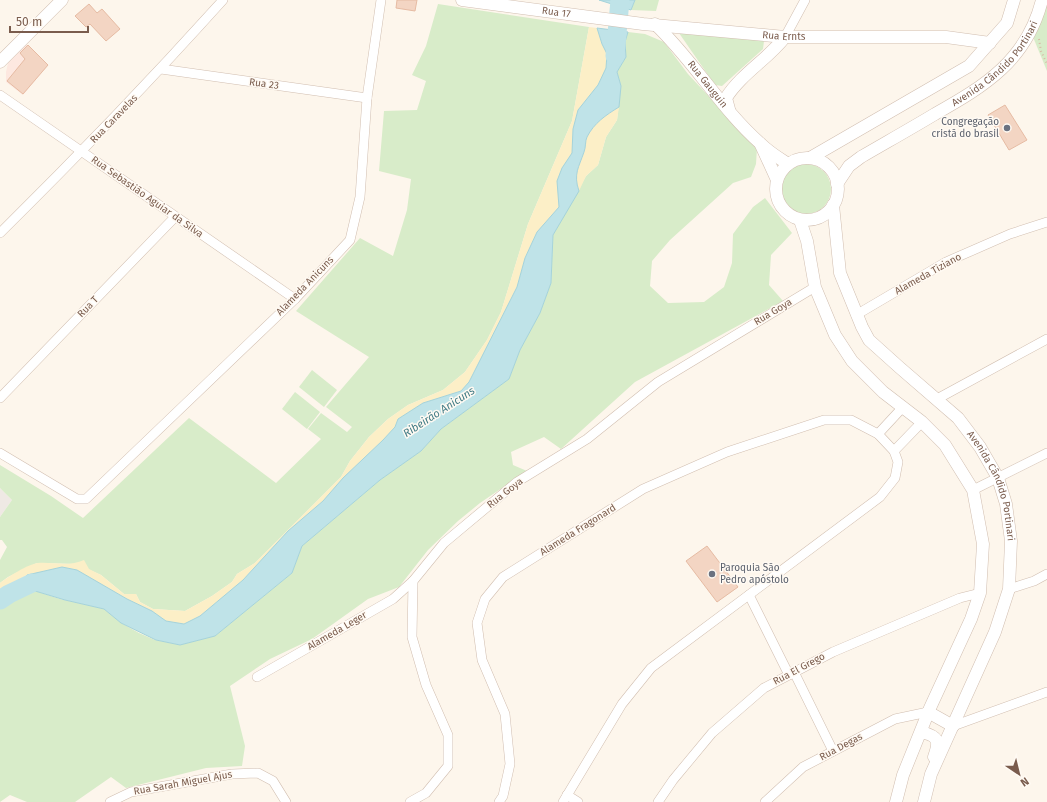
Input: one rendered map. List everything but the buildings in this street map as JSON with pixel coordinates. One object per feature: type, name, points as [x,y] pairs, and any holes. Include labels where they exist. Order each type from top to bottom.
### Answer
[{"type":"street","points":[[0,62],[62,0]]},
{"type":"street","name":"Rua Caravelas","points":[[0,233],[161,69],[223,0]]},
{"type":"street","name":"Alameda Anicuns","points":[[0,453],[77,499],[86,500],[294,299],[350,240],[360,197],[367,98],[381,0]]},
{"type":"street","name":"Rua 17","points":[[462,0],[578,16]]},
{"type":"street","points":[[730,110],[726,98],[733,87],[777,47],[785,37],[805,0]]},
{"type":"street","name":"Avenida Cândido Portinari","points":[[810,158],[969,66],[1007,23],[1014,0]]},
{"type":"street","name":"Avenida Cândido Portinari","points":[[837,184],[849,166],[861,157],[970,94],[998,73],[1012,60],[1024,44],[1039,12],[1042,0]]},
{"type":"street","name":"Rua Ernts","points":[[578,16],[785,37],[946,37],[990,43]]},
{"type":"street","name":"Rua Gauguin","points":[[649,24],[672,41],[730,110],[761,144],[788,164]]},
{"type":"street","name":"Rua 23","points":[[161,69],[367,98]]},
{"type":"street","name":"Rua Sebastião Aguiar da Silva","points":[[0,95],[294,299]]},
{"type":"street","name":"Rua Gauguin","points":[[761,144],[777,180]]},
{"type":"street","points":[[802,158],[810,158],[820,161],[828,167],[834,175],[837,184],[837,195],[834,205],[819,218],[810,220],[800,220],[790,216],[780,205],[775,190],[781,171],[788,164],[802,158]]},
{"type":"street","name":"Avenida Cândido Portinari","points":[[834,205],[840,273],[856,315],[869,340],[958,418],[980,446],[998,478],[1006,504],[1011,541],[1009,589],[995,632],[931,774],[924,802]]},
{"type":"street","name":"Rua T","points":[[0,398],[175,217]]},
{"type":"street","name":"Avenida Cândido Portinari","points":[[800,220],[807,240],[815,287],[834,336],[844,350],[884,392],[922,422],[944,445],[973,490],[983,544],[980,593],[971,619],[928,712],[903,775],[896,802]]},
{"type":"street","name":"Alameda Tiziano","points":[[856,315],[946,262],[1010,234],[1047,222]]},
{"type":"street","name":"Rua Goya","points":[[414,581],[444,543],[517,482],[587,438],[658,382],[815,287]]},
{"type":"street","points":[[937,399],[1047,339]]},
{"type":"street","points":[[878,434],[903,407]]},
{"type":"street","name":"Alameda Fragonard","points":[[499,802],[504,796],[510,764],[505,714],[482,660],[477,623],[485,598],[503,577],[643,489],[727,452],[824,420],[851,420],[878,434],[894,451]]},
{"type":"street","points":[[578,802],[565,798],[622,704],[651,668],[880,498],[895,478],[898,462],[894,451],[922,422]]},
{"type":"street","points":[[973,490],[1047,453]]},
{"type":"street","points":[[1009,589],[1034,581],[1047,574]]},
{"type":"street","points":[[410,802],[426,793],[448,766],[448,735],[426,685],[412,637],[414,581]]},
{"type":"street","name":"Alameda Leger","points":[[258,676],[393,599],[414,581]]},
{"type":"street","name":"Rua El Grego","points":[[658,802],[673,780],[712,733],[764,688],[833,652],[960,598],[980,593]]},
{"type":"street","points":[[749,595],[833,751]]},
{"type":"street","points":[[928,712],[953,726],[1047,692]]},
{"type":"street","name":"Rua Degas","points":[[765,802],[803,767],[895,719],[928,712]]},
{"type":"street","points":[[921,732],[932,735],[936,738],[937,744],[931,774]]},
{"type":"street","name":"Rua Sarah Miguel Ajus","points":[[110,802],[131,792],[232,774],[258,773],[273,781],[286,802]]},
{"type":"path","points":[[1038,36],[1041,51],[1047,64]]},
{"type":"shaded area","points":[[26,44],[48,65],[23,95],[6,82],[6,72],[8,63]]},
{"type":"shaded area","points":[[0,488],[12,500],[0,517]]},
{"type":"green space","points":[[635,0],[659,0],[656,11],[631,10]]},
{"type":"green space","points":[[1047,0],[1047,71],[1033,37]]},
{"type":"green space","points":[[438,4],[589,27],[572,121],[528,224],[501,312],[487,340],[465,372],[443,390],[408,405],[388,419],[369,437],[350,461],[341,477],[255,563],[237,574],[232,582],[212,596],[185,611],[153,609],[140,602],[136,594],[124,594],[101,575],[76,564],[37,563],[8,577],[0,583],[0,560],[7,547],[2,540],[0,540],[0,517],[12,500],[0,488],[0,465],[51,496],[83,518],[189,418],[276,483],[321,439],[308,429],[321,413],[347,432],[352,427],[326,407],[369,357],[296,311],[360,238],[393,256],[407,210],[411,179],[379,171],[384,111],[417,110],[426,81],[412,75],[426,46]]},
{"type":"green space","points":[[628,32],[645,34],[664,42],[688,74],[757,148],[756,164],[751,177],[733,183],[670,240],[652,261],[650,286],[668,303],[704,302],[724,287],[732,263],[733,234],[753,207],[765,198],[792,233],[771,255],[769,285],[783,301],[635,382],[561,449],[544,437],[511,452],[513,465],[527,471],[480,503],[458,521],[428,550],[399,587],[368,599],[312,639],[270,659],[230,686],[245,746],[242,766],[206,768],[126,788],[111,777],[75,802],[27,802],[10,795],[0,802],[0,601],[9,594],[35,591],[60,599],[104,609],[121,623],[155,640],[180,645],[215,636],[292,573],[302,546],[380,480],[421,451],[441,429],[509,379],[520,350],[540,313],[551,283],[553,235],[586,176],[598,165],[606,137],[617,120],[621,86],[617,72],[626,57],[625,42]]},
{"type":"green space","points":[[679,33],[758,37],[764,41],[763,49],[722,86],[715,85]]},
{"type":"green space","points":[[806,164],[815,166],[824,171],[829,180],[831,189],[829,198],[824,207],[815,212],[806,214],[797,212],[788,207],[783,198],[781,189],[783,180],[788,171],[797,166]]},
{"type":"green space","points":[[312,370],[337,390],[324,407],[299,387]]},
{"type":"green space","points":[[295,392],[320,412],[307,429],[282,409]]},
{"type":"sand","points":[[589,27],[597,28],[607,54],[606,68],[598,85],[578,110],[573,129],[572,153],[562,168],[558,195],[559,207],[537,232],[525,258],[517,287],[469,382],[461,391],[423,403],[398,419],[395,427],[383,440],[343,478],[323,501],[288,531],[243,580],[200,616],[184,624],[166,621],[152,611],[127,599],[77,570],[62,567],[27,575],[0,591],[0,583],[18,571],[34,564],[67,564],[84,560],[89,569],[101,575],[124,594],[136,594],[140,602],[153,609],[185,611],[212,596],[232,582],[237,574],[255,563],[341,477],[350,461],[369,437],[388,419],[408,405],[443,390],[465,372],[487,340],[501,312],[528,224],[572,121]]},
{"type":"sand","points":[[619,107],[617,120],[606,137],[598,165],[586,176],[579,191],[577,185],[577,175],[585,150],[587,137],[597,123]]},
{"type":"water","points":[[599,0],[635,0],[631,10]]},
{"type":"water","points":[[597,28],[628,32],[625,42],[626,57],[617,72],[621,86],[619,107],[597,123],[587,137],[585,150],[577,175],[577,185],[579,191],[553,235],[551,283],[540,313],[520,350],[509,379],[441,429],[421,451],[380,480],[302,546],[292,573],[215,636],[180,645],[156,640],[121,623],[104,609],[35,591],[9,594],[27,575],[62,567],[77,570],[127,599],[152,611],[166,621],[184,624],[200,616],[243,580],[288,531],[323,501],[343,478],[383,440],[395,427],[398,419],[423,403],[461,391],[469,382],[517,287],[525,258],[537,232],[559,207],[557,181],[562,168],[572,153],[573,129],[578,110],[598,85],[606,68],[607,54]]},
{"type":"waterway","name":"Ribeirão Anicuns","points":[[615,56],[620,0]]},
{"type":"waterway","name":"Ribeirão Anicuns","points":[[0,600],[32,583]]},
{"type":"place","name":"Congregação cristã do brasil","points":[[1007,128]]},
{"type":"place","name":"Paroquia São Pedro apóstolo","points":[[712,574]]}]
